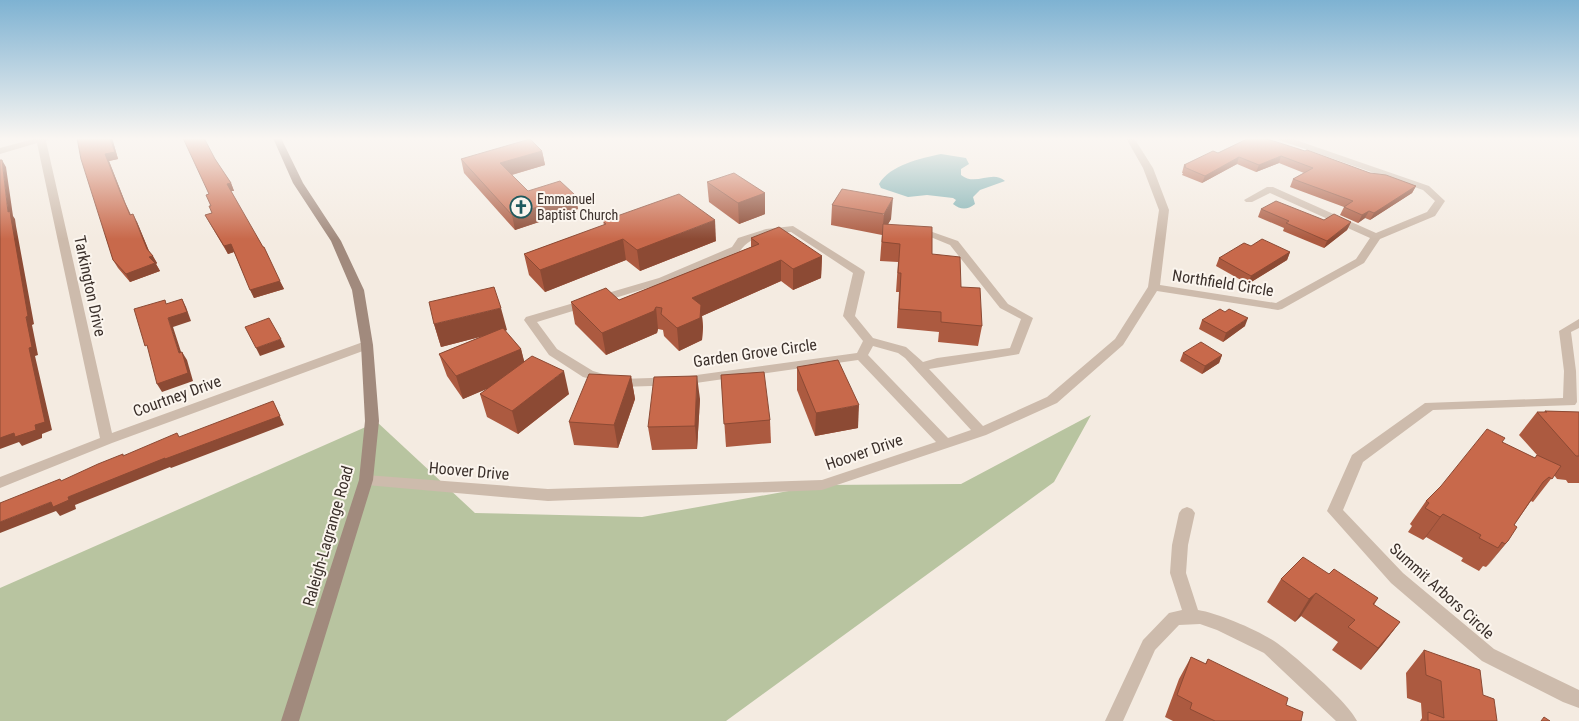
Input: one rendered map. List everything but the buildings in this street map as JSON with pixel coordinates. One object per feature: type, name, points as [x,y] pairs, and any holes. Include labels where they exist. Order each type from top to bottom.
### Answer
[{"type":"main road","name":"Raleigh-Lagrange Road","points":[[290,721],[366,480],[372,421],[367,345],[358,290],[336,241],[293,172]]},
{"type":"street","name":"Tarkington Drive","points":[[51,172],[107,440]]},
{"type":"street","name":"Hoover Drive","points":[[366,480],[548,495],[822,485],[981,432],[1052,400],[1119,342],[1154,287],[1164,210],[1149,172]]},
{"type":"street","points":[[1249,200],[1270,189],[1376,237],[1432,214],[1440,201],[1426,188],[1379,172]]},
{"type":"street","name":"Garden Grove Circle","points":[[861,356],[682,381],[620,383],[588,374],[553,352],[530,320],[663,280],[736,249],[742,240],[766,232],[793,229],[859,272],[849,316],[869,341]]},
{"type":"street","points":[[921,232],[954,243],[1004,306],[1027,318],[1015,351],[938,362],[922,367]]},
{"type":"street","name":"Northfield Circle","points":[[1154,287],[1278,307],[1360,261],[1376,237]]},
{"type":"street","name":"Summit Arbors Circle","points":[[1579,323],[1565,331],[1570,371],[1570,402],[1430,406],[1357,459],[1335,511],[1397,578],[1488,655],[1569,696],[1579,699]]},
{"type":"street","points":[[945,443],[861,356],[869,341],[902,350],[922,367],[981,432]]},
{"type":"street","name":"Courtney Drive","points":[[0,483],[107,440],[367,345]]},
{"type":"street","points":[[1186,513],[1180,545],[1178,573],[1192,617]]},
{"type":"street","points":[[1114,721],[1149,645],[1175,618],[1192,617],[1222,624],[1270,648],[1337,708],[1348,721]]},
{"type":"green space","points":[[1091,415],[1054,482],[726,721],[0,721],[0,588],[377,422],[475,513],[642,517],[822,485],[961,484]]},
{"type":"water","points":[[891,172],[961,172],[961,175],[967,178],[995,177],[1005,181],[980,190],[973,197],[975,204],[964,208],[953,204],[956,200],[953,198],[927,195],[908,197],[881,188],[879,184]]},
{"type":"place","name":"Emmanuel Baptist Church","points":[[521,207]]}]
